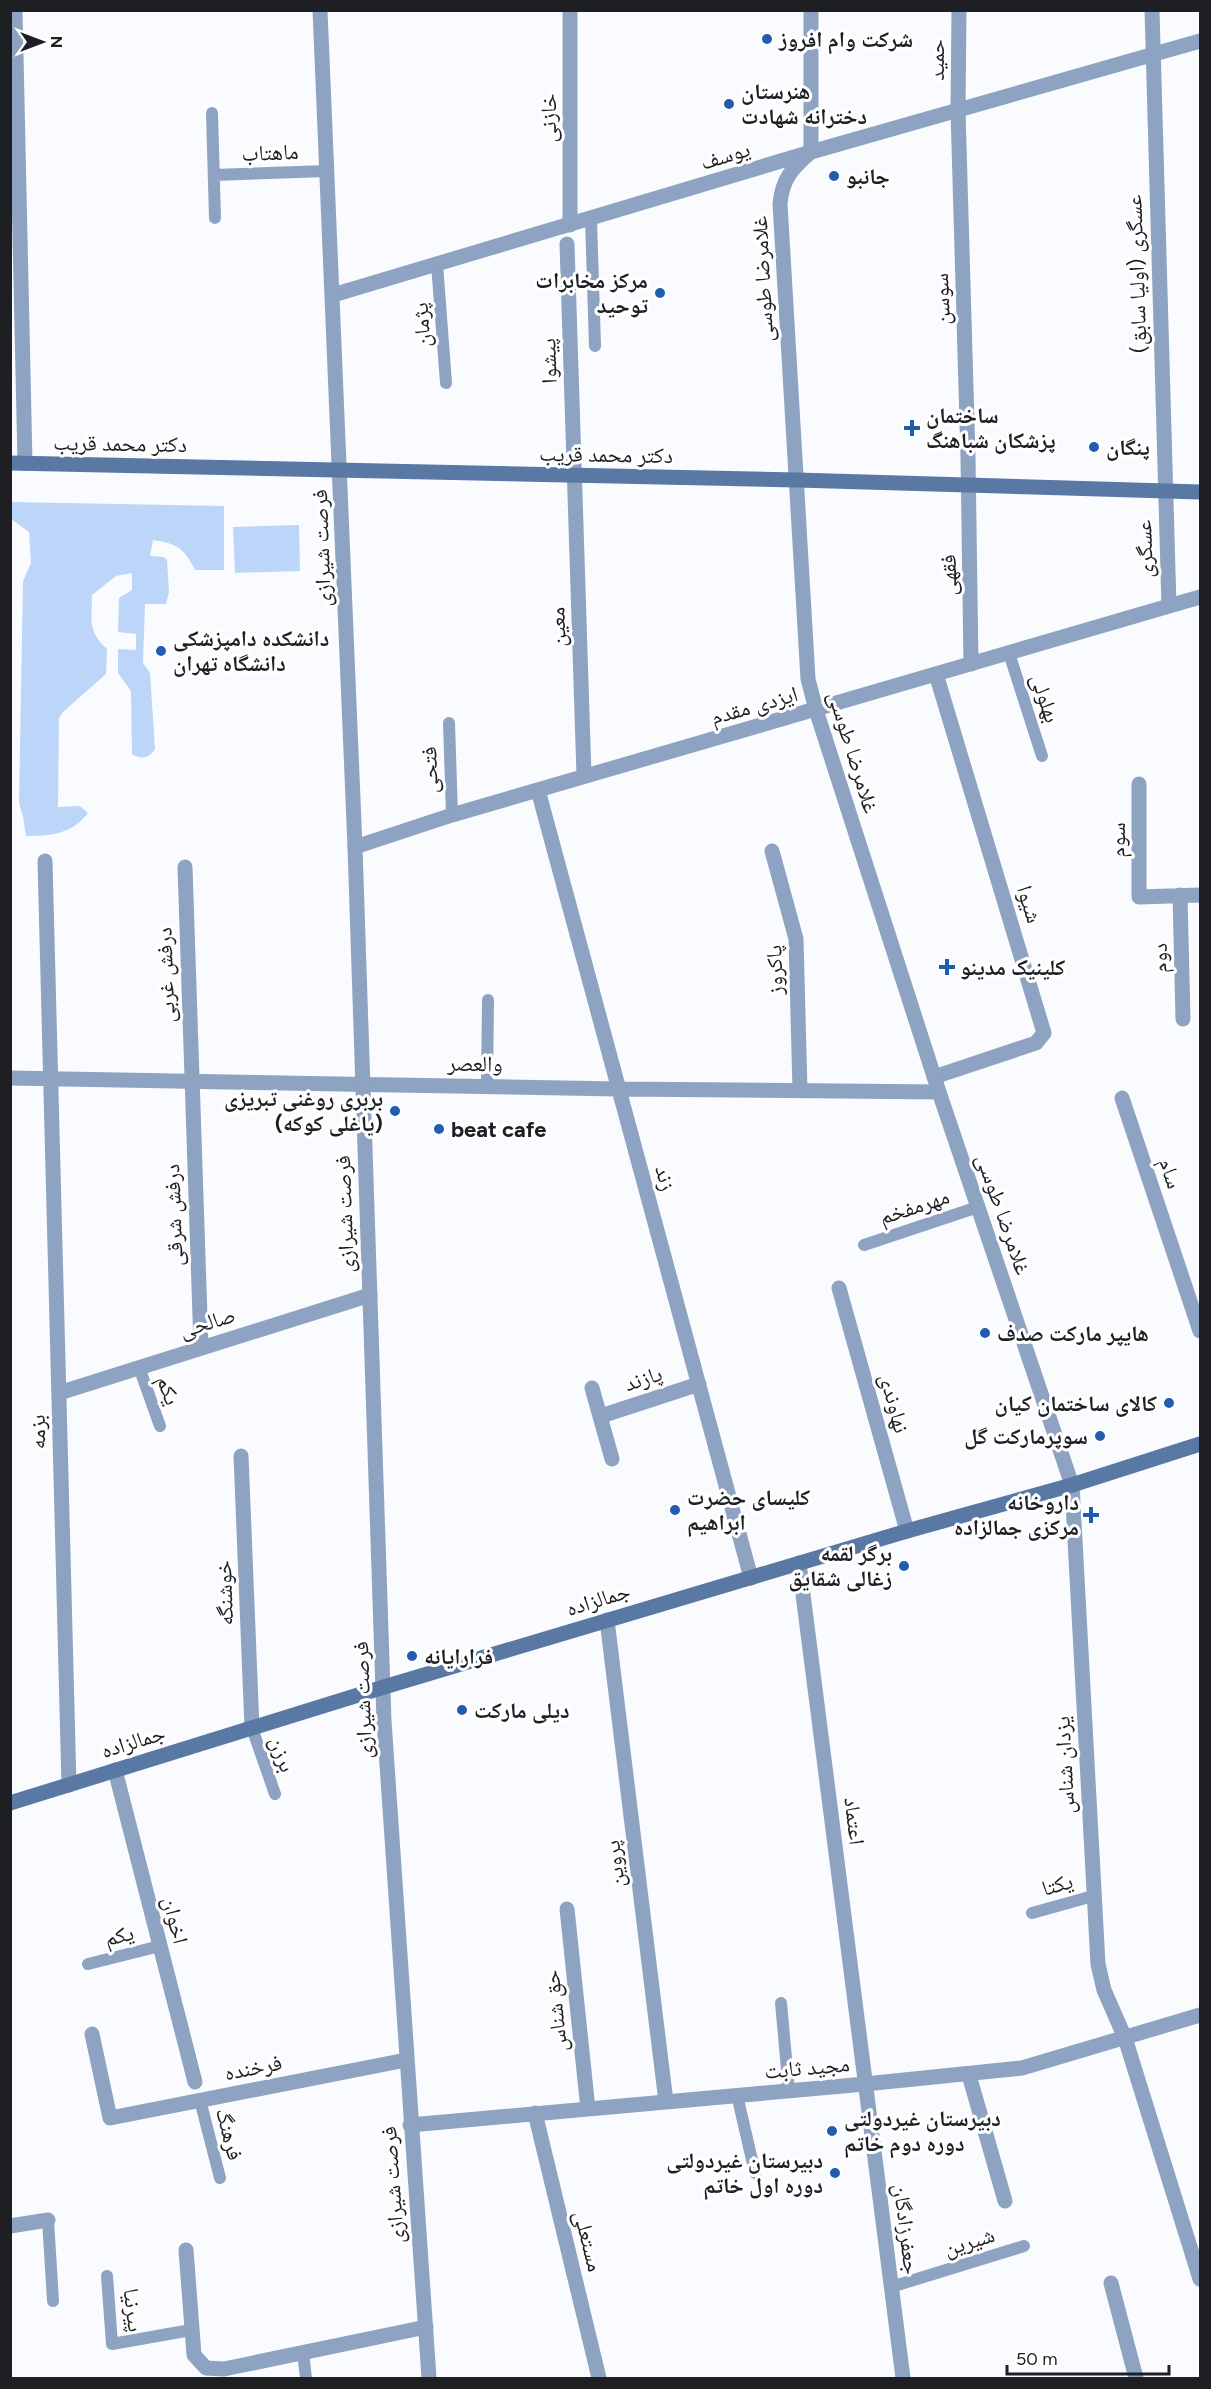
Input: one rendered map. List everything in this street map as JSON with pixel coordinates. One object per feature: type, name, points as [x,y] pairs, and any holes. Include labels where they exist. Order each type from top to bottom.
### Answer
[{"type":"main road","name":"دکتر محمد قریب","points":[[18,463],[574,477],[797,480],[1200,492]]},
{"type":"main road","name":"جمالزاده","points":[[10,1803],[384,1687],[907,1531],[1072,1485],[1200,1444]]},
{"type":"street","points":[[15,10],[18,463]]},
{"type":"street","name":"فرصت شیرازی","points":[[320,10],[341,471],[384,1687],[410,2125],[429,2379]]},
{"type":"street","name":"خازنی","points":[[570,10],[570,225]]},
{"type":"street","points":[[811,10],[811,152]]},
{"type":"street","name":"حمید","points":[[958,111],[959,10]]},
{"type":"street","name":"عسگری (اولیا سابق)","points":[[1152,10],[1164,491]]},
{"type":"street","name":"یوسف","points":[[333,295],[811,152],[1200,41]]},
{"type":"street","name":"سوسن","points":[[958,111],[969,486]]},
{"type":"street","name":"غلامرضا طوسی","points":[[811,152],[789,173],[781,192],[780,204],[807,665],[816,710],[936,1085],[1072,1485]]},
{"type":"street","name":"پیشوا","points":[[567,244],[574,477]]},
{"type":"street","name":"معین","points":[[574,477],[584,776]]},
{"type":"street","name":"فقهی","points":[[969,486],[971,664]]},
{"type":"street","name":"عسگری","points":[[1164,491],[1169,606]]},
{"type":"street","name":"ایزدی مقدم","points":[[355,847],[452,815],[1200,597]]},
{"type":"street","name":"شیوا","points":[[936,674],[1044,1033],[1036,1043],[936,1085]]},
{"type":"street","name":"سوم","points":[[1139,784],[1139,897],[1180,896]]},
{"type":"street","name":"زند","points":[[538,790],[751,1578]]},
{"type":"street","name":"پاکروز","points":[[772,851],[796,939],[800,1090]]},
{"type":"street","name":"بزمه","points":[[45,861],[69,1785]]},
{"type":"street","name":"درفش غربی","points":[[184,867],[191,1081]]},
{"type":"street","points":[[1180,896],[1200,895]]},
{"type":"street","name":"دوم","points":[[1180,896],[1183,1019]]},
{"type":"street","name":"والعصر","points":[[10,1078],[619,1089],[800,1090],[936,1085]]},
{"type":"street","name":"درفش شرقی","points":[[191,1081],[201,1347]]},
{"type":"street","name":"سام","points":[[1122,1098],[1200,1331]]},
{"type":"street","name":"نهاوندی","points":[[839,1288],[907,1531]]},
{"type":"street","name":"صالحی","points":[[58,1394],[370,1295]]},
{"type":"street","name":"پازند","points":[[601,1416],[699,1384]]},
{"type":"street","points":[[592,1388],[612,1459]]},
{"type":"street","name":"خوشنگه","points":[[241,1456],[252,1728]]},
{"type":"street","name":"یزدان شناس","points":[[1072,1485],[1093,1896],[1101,1980],[1125,2038],[1200,2278]]},
{"type":"street","name":"اعتماد","points":[[800,1563],[866,2084]]},
{"type":"street","name":"پروین","points":[[607,1620],[666,2102]]},
{"type":"street","name":"اخوان","points":[[115,1770],[195,2082]]},
{"type":"street","name":"حق شناس","points":[[567,1909],[588,2109]]},
{"type":"street","name":"مجید ثابت","points":[[410,2125],[969,2075],[1038,2065],[1200,2015]]},
{"type":"street","name":"فرخنده","points":[[92,2034],[110,2118],[406,2060]]},
{"type":"street","points":[[969,2075],[1005,2201]]},
{"type":"street","name":"جعفرزادگان","points":[[866,2084],[903,2379]]},
{"type":"street","name":"مستعلی","points":[[535,2114],[599,2379]]},
{"type":"street","points":[[10,2226],[48,2220]]},
{"type":"street","points":[[186,2250],[194,2355],[206,2368],[224,2369],[426,2327]]},
{"type":"street","points":[[1111,2283],[1136,2379]]},
{"type":"lane","name":"ماهتاب","points":[[212,113],[215,218]]},
{"type":"lane","name":"ماهتاب","points":[[214,175],[327,171]]},
{"type":"lane","points":[[591,219],[595,346]]},
{"type":"lane","name":"پژمان","points":[[437,264],[446,382]]},
{"type":"lane","name":"بهلولی","points":[[1009,653],[1042,756]]},
{"type":"lane","name":"فتحی","points":[[449,723],[452,815]]},
{"type":"lane","points":[[487,1085],[488,1000]]},
{"type":"lane","name":"مهرمفخم","points":[[864,1245],[978,1207]]},
{"type":"lane","name":"یکم","points":[[139,1367],[160,1426]]},
{"type":"lane","name":"برزن","points":[[252,1728],[275,1794]]},
{"type":"lane","name":"یکتا","points":[[1032,1913],[1093,1896]]},
{"type":"lane","name":"یکم","points":[[88,1964],[160,1946]]},
{"type":"lane","points":[[781,2003],[789,2091]]},
{"type":"lane","points":[[737,2095],[755,2173]]},
{"type":"lane","name":"فرهنگ","points":[[200,2100],[220,2178]]},
{"type":"lane","points":[[48,2220],[53,2301]]},
{"type":"lane","name":"شیرین","points":[[891,2287],[1024,2246]]},
{"type":"lane","name":"پیرنیا","points":[[107,2276],[112,2344],[191,2330]]},
{"type":"lane","points":[[303,2353],[306,2379]]},
{"type":"shaded area","points":[[11,502],[224,506],[224,570],[195,570],[179,548],[169,543],[153,540],[150,556],[164,557],[167,560],[169,592],[166,604],[145,604],[143,663],[150,673],[155,749],[145,757],[132,754],[131,691],[118,673],[118,649],[136,650],[136,634],[118,632],[119,598],[132,590],[132,573],[116,576],[92,595],[93,631],[107,649],[106,674],[59,718],[58,807],[80,806],[88,813],[68,830],[44,835],[26,836],[19,803],[23,581],[31,563],[29,532],[11,519]]},
{"type":"shaded area","points":[[299,525],[300,571],[235,573],[233,527]]},
{"type":"place","name":"شرکت وام افروز","points":[[767,39]]},
{"type":"place","name":"هنرستان دخترانه شهادت","points":[[729,104]]},
{"type":"place","name":"جانبو","points":[[834,176]]},
{"type":"place","name":"مرکز مخابرات توحید","points":[[660,293]]},
{"type":"place","name":"ساختمان پزشکان شباهنگ","points":[[912,428]]},
{"type":"place","name":"پنگان","points":[[1094,447]]},
{"type":"place","name":"دانشکده دامپزشکی دانشگاه تهران","points":[[161,651]]},
{"type":"place","name":"کلینیک مدینو","points":[[947,967]]},
{"type":"place","name":"بربری روغنی تبریزی (یاغلی کوکه)","points":[[395,1111]]},
{"type":"place","name":"beat cafe","points":[[439,1129]]},
{"type":"place","name":"هايپر ماركت صدف","points":[[985,1333]]},
{"type":"place","name":"کالای ساختمان کیان","points":[[1169,1403]]},
{"type":"place","name":"سوپرمارکت گل","points":[[1100,1436]]},
{"type":"place","name":"کلیسای حضرت ابراهیم","points":[[675,1510]]},
{"type":"place","name":"داروخانه مرکزی جمالزاده","points":[[1091,1515]]},
{"type":"place","name":"برگر لقمه زغالی شقایق","points":[[904,1566]]},
{"type":"place","name":"فرارایانه","points":[[412,1656]]},
{"type":"place","name":"دیلی مارکت","points":[[462,1710]]},
{"type":"place","name":"دبیرستان غیردولتی دوره دوم خاتم","points":[[832,2131]]},
{"type":"place","name":"دبیرستان غیردولتی دوره اول خاتم","points":[[835,2173]]}]
